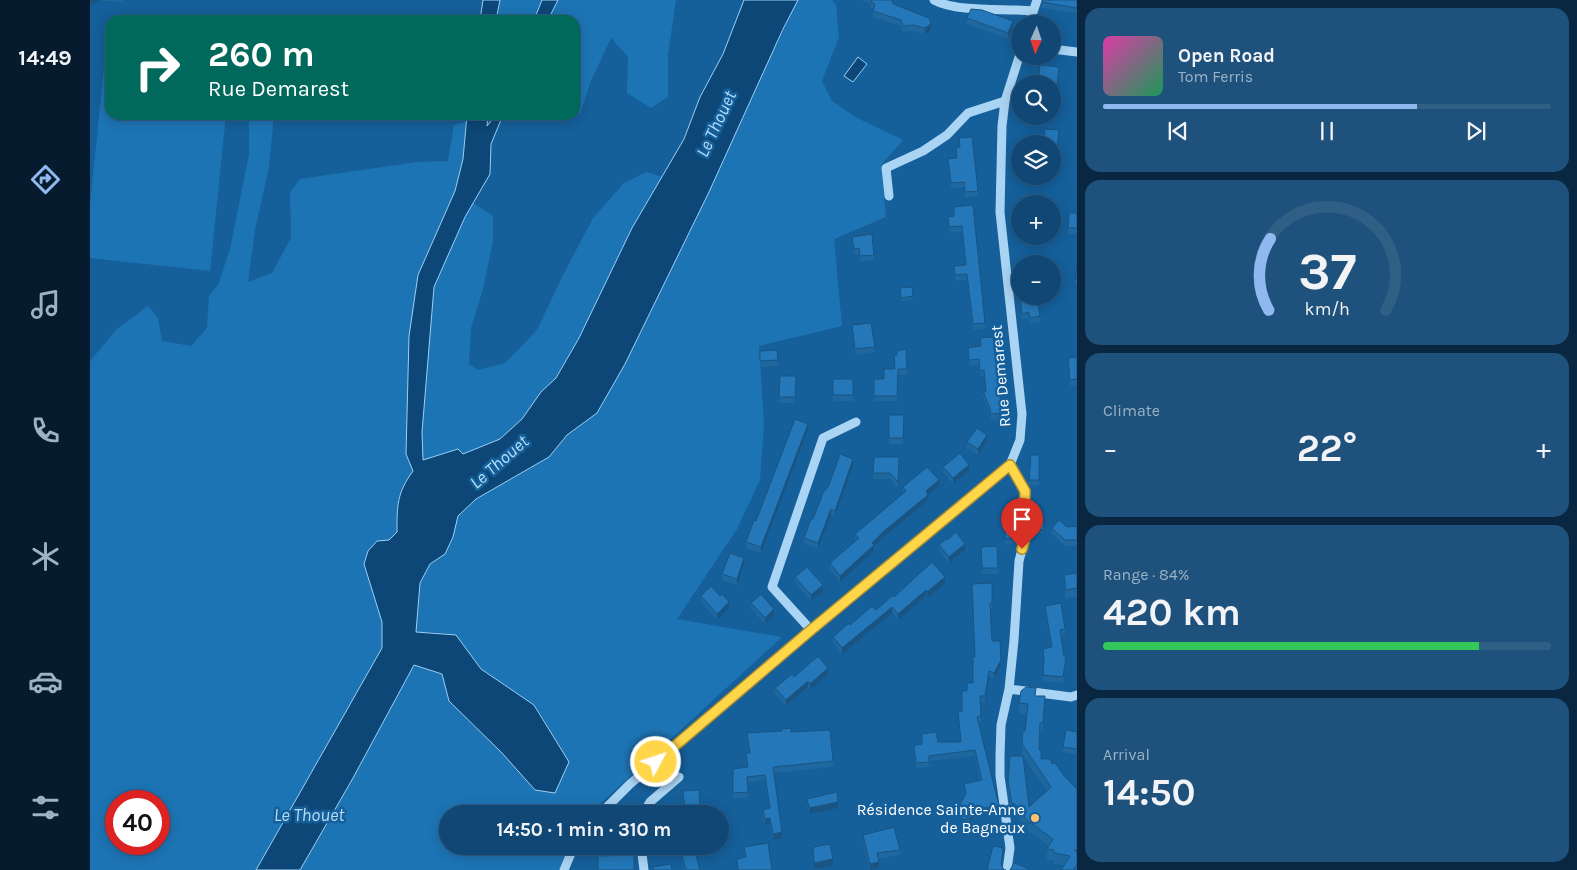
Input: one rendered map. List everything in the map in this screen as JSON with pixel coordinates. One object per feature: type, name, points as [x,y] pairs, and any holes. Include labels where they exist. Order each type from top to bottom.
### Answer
[{"type":"street","points":[[934,0],[942,4],[976,9],[1033,12]]},
{"type":"street","points":[[1032,15],[1037,0]]},
{"type":"street","points":[[1061,50],[1077,52]]},
{"type":"street","name":"Rue Demarest","points":[[1010,465],[1020,440],[1022,414],[1000,212],[1002,126],[1005,101],[1016,65]]},
{"type":"street","points":[[889,196],[886,168],[923,151],[947,135],[968,113],[1005,101]]},
{"type":"street","points":[[811,630],[772,587],[823,438],[856,422]]},
{"type":"street","points":[[609,805],[630,784],[811,630],[1010,465],[1025,494],[1024,542],[1019,561],[1014,640],[1009,689],[1002,725],[1000,756],[1000,776],[1010,848],[1007,870]]},
{"type":"street","points":[[1009,689],[1072,697],[1077,695]]},
{"type":"street","points":[[648,805],[679,777]]},
{"type":"street","points":[[564,870],[570,855]]},
{"type":"street","points":[[642,855],[644,870]]},
{"type":"shaded area","points":[[500,0],[676,0],[668,55],[668,97],[651,108],[627,93],[628,57],[611,38],[591,81],[580,114],[580,15],[497,15]]},
{"type":"shaded area","points":[[798,0],[832,0],[836,5],[839,37],[822,81],[832,101],[857,118],[903,140],[881,165],[886,217],[834,239],[842,326],[759,346],[764,424],[760,480],[737,529],[677,619],[782,637],[599,805],[439,805],[439,855],[565,855],[559,870],[90,870],[90,361],[116,330],[148,306],[158,318],[162,341],[191,346],[207,328],[209,296],[218,285],[230,249],[249,154],[249,120],[274,120],[269,167],[255,230],[248,282],[272,273],[291,238],[290,193],[300,179],[417,162],[448,161],[454,125],[466,122],[463,159],[455,191],[493,216],[493,241],[483,289],[471,328],[469,364],[478,370],[505,363],[537,330],[593,218],[624,183],[647,172],[662,177],[632,228],[579,338],[556,378],[541,392],[522,419],[500,439],[462,454],[458,449],[425,460],[407,454],[413,471],[404,486],[399,500],[397,532],[364,564],[382,622],[382,648],[413,665],[442,674],[449,701],[502,753],[535,790],[569,762],[535,705],[481,669],[456,635],[416,632],[420,583],[430,564],[445,554],[453,537],[458,516],[476,499],[549,457],[567,435],[597,413]]},
{"type":"shaded area","points":[[105,58],[105,120],[225,120],[210,271],[90,258],[90,204]]},
{"type":"water","points":[[483,0],[500,0],[497,15],[481,15]]},
{"type":"water","points":[[542,0],[558,0],[550,15],[536,15]]},
{"type":"water","name":"Le Thouet","points":[[744,0],[798,0],[709,192],[625,364],[597,413],[567,435],[549,457],[476,499],[458,516],[453,537],[445,554],[430,564],[420,583],[416,632],[456,635],[481,669],[534,705],[569,762],[555,793],[535,790],[502,753],[449,701],[442,674],[414,665],[353,778],[300,870],[256,870],[382,648],[382,622],[364,564],[368,551],[377,541],[389,540],[397,532],[399,500],[404,486],[413,471],[406,454],[409,336],[418,275],[455,191],[463,159],[467,120],[488,120],[487,126],[492,120],[501,120],[491,144],[490,174],[465,217],[434,287],[422,432],[423,460],[458,449],[463,454],[500,439],[522,419],[541,392],[556,378],[579,338],[632,228],[684,139],[700,97],[723,54]]},
{"type":"water","points":[[858,57],[867,64],[853,82],[844,76]]},
{"type":"building","points":[[872,0],[892,0],[893,4],[929,18],[931,24],[925,28],[913,25],[903,26],[901,20],[873,11],[875,4],[871,2]]},
{"type":"building","points":[[1043,0],[1077,0],[1077,8],[1042,2]]},
{"type":"building","points":[[971,9],[982,10],[1011,20],[1011,26],[1008,33],[967,18]]},
{"type":"building","points":[[1040,65],[1059,67],[1058,75],[1039,75]]},
{"type":"building","points":[[1045,129],[1059,130],[1058,135],[1044,135]]},
{"type":"building","points":[[972,137],[978,191],[965,192],[964,182],[951,183],[948,159],[957,158],[956,148],[960,147],[959,138]]},
{"type":"building","points":[[973,205],[985,323],[973,324],[967,274],[955,275],[954,266],[966,265],[962,226],[949,227],[948,217],[954,216],[954,207]]},
{"type":"building","points":[[1069,213],[1077,213],[1077,228],[1068,228]]},
{"type":"building","points":[[872,234],[874,255],[860,256],[859,248],[854,249],[852,237]]},
{"type":"building","points":[[912,287],[913,296],[901,298],[900,288]]},
{"type":"building","points":[[1021,305],[1038,305],[1040,316],[1030,318],[1029,312],[1022,314]]},
{"type":"building","points":[[871,323],[875,347],[855,349],[852,325]]},
{"type":"building","points":[[993,337],[1002,413],[991,414],[983,392],[986,392],[984,370],[980,371],[979,359],[969,360],[968,348],[981,346],[980,338]]},
{"type":"building","points":[[906,349],[907,369],[898,369],[897,396],[874,396],[874,379],[884,379],[884,369],[895,369],[894,355],[897,355],[897,351]]},
{"type":"building","points":[[777,350],[778,360],[760,361],[760,351]]},
{"type":"building","points":[[1077,357],[1077,379],[1070,380],[1068,358]]},
{"type":"building","points":[[780,376],[796,376],[795,397],[779,397]]},
{"type":"building","points":[[833,379],[853,379],[853,395],[833,395]]},
{"type":"building","points":[[889,415],[904,415],[903,438],[889,438]]},
{"type":"building","points":[[795,419],[808,424],[761,547],[746,542],[754,520],[756,521]]},
{"type":"building","points":[[977,428],[987,435],[978,449],[967,442]]},
{"type":"building","points":[[960,453],[969,465],[953,478],[943,467]]},
{"type":"building","points":[[840,454],[853,459],[835,511],[831,509],[818,543],[804,538],[823,493],[829,485]]},
{"type":"building","points":[[1031,455],[1039,455],[1039,480],[1029,480]]},
{"type":"building","points":[[874,457],[899,457],[898,482],[890,473],[873,473]]},
{"type":"building","points":[[927,467],[939,480],[926,491],[928,495],[884,531],[872,543],[874,545],[840,576],[830,563],[859,538],[855,534],[906,491],[903,487]]},
{"type":"building","points":[[1010,513],[1018,513],[1017,538],[1005,539],[1006,523],[1010,522]]},
{"type":"building","points":[[1031,517],[1044,517],[1044,530],[1030,530]]},
{"type":"building","points":[[1059,520],[1067,527],[1077,526],[1077,540],[1065,540],[1052,528]]},
{"type":"building","points":[[956,532],[965,544],[949,557],[939,545]]},
{"type":"building","points":[[997,546],[998,568],[982,568],[981,547]]},
{"type":"building","points":[[730,553],[744,558],[737,579],[722,574]]},
{"type":"building","points":[[932,562],[945,577],[927,592],[926,590],[898,614],[892,607],[842,648],[833,637],[872,606],[876,610],[893,595],[894,597]]},
{"type":"building","points":[[807,567],[823,585],[811,595],[795,577]]},
{"type":"building","points":[[1077,573],[1077,588],[1066,590],[1064,575]]},
{"type":"building","points":[[992,583],[992,603],[990,603],[992,641],[1000,641],[1001,660],[994,673],[989,671],[985,696],[980,696],[981,716],[977,717],[999,806],[975,809],[970,818],[962,820],[960,804],[966,794],[964,784],[982,780],[975,750],[929,756],[929,762],[916,763],[914,748],[915,745],[922,744],[922,734],[936,732],[938,742],[961,742],[958,711],[962,711],[962,691],[967,691],[967,683],[973,683],[973,657],[975,657],[972,584]]},
{"type":"building","points":[[711,586],[729,602],[717,614],[701,596]]},
{"type":"building","points":[[761,594],[774,609],[765,618],[751,603]]},
{"type":"building","points":[[1061,603],[1065,629],[1060,630],[1064,656],[1066,656],[1063,677],[1043,675],[1043,649],[1052,647],[1045,606]]},
{"type":"building","points":[[818,656],[828,668],[810,684],[808,681],[786,700],[775,688],[792,674],[794,677]]},
{"type":"building","points":[[1026,687],[1036,688],[1035,696],[1045,696],[1043,723],[1040,723],[1039,750],[1041,750],[1041,759],[1050,759],[1052,764],[1055,763],[1077,789],[1077,850],[1074,850],[1077,852],[1077,865],[1073,870],[1061,870],[1070,856],[1054,853],[1054,850],[1047,849],[1053,839],[1030,822],[1030,824],[1014,803],[1012,804],[1008,780],[1010,756],[1023,756],[1029,807],[1051,787],[1022,744],[1028,704],[1019,703],[1021,691]]},
{"type":"building","points":[[791,728],[791,732],[830,730],[833,761],[773,767],[782,832],[773,834],[770,818],[765,819],[763,810],[770,808],[765,775],[747,777],[748,792],[733,793],[733,769],[748,767],[746,753],[750,753],[747,733],[782,731],[782,729]]},
{"type":"building","points":[[1066,730],[1077,732],[1077,749],[1063,747]]},
{"type":"building","points":[[699,790],[700,805],[684,805],[683,791]]},
{"type":"building","points":[[837,792],[838,802],[809,808],[807,799]]},
{"type":"building","points":[[894,827],[900,850],[877,853],[879,862],[870,864],[863,835]]},
{"type":"building","points":[[768,843],[772,870],[738,870],[737,859],[746,857],[744,847]]},
{"type":"building","points":[[830,844],[833,859],[814,863],[813,847]]},
{"type":"building","points":[[993,846],[1003,848],[1001,864],[1004,870],[987,870]]},
{"type":"building","points":[[634,855],[634,870],[598,870],[598,856]]},
{"type":"building","points":[[682,855],[696,855],[700,870],[686,870]]},
{"type":"building","points":[[1014,863],[1029,869],[1010,870]]},
{"type":"building","points":[[671,864],[672,870],[654,870],[653,867]]},
{"type":"place","name":"Résidence Sainte-Anne de Bagneux","points":[[1035,818]]},
{"type":"route","points":[[656,762],[1010,465],[1025,491],[1024,542],[1022,549]]}]
